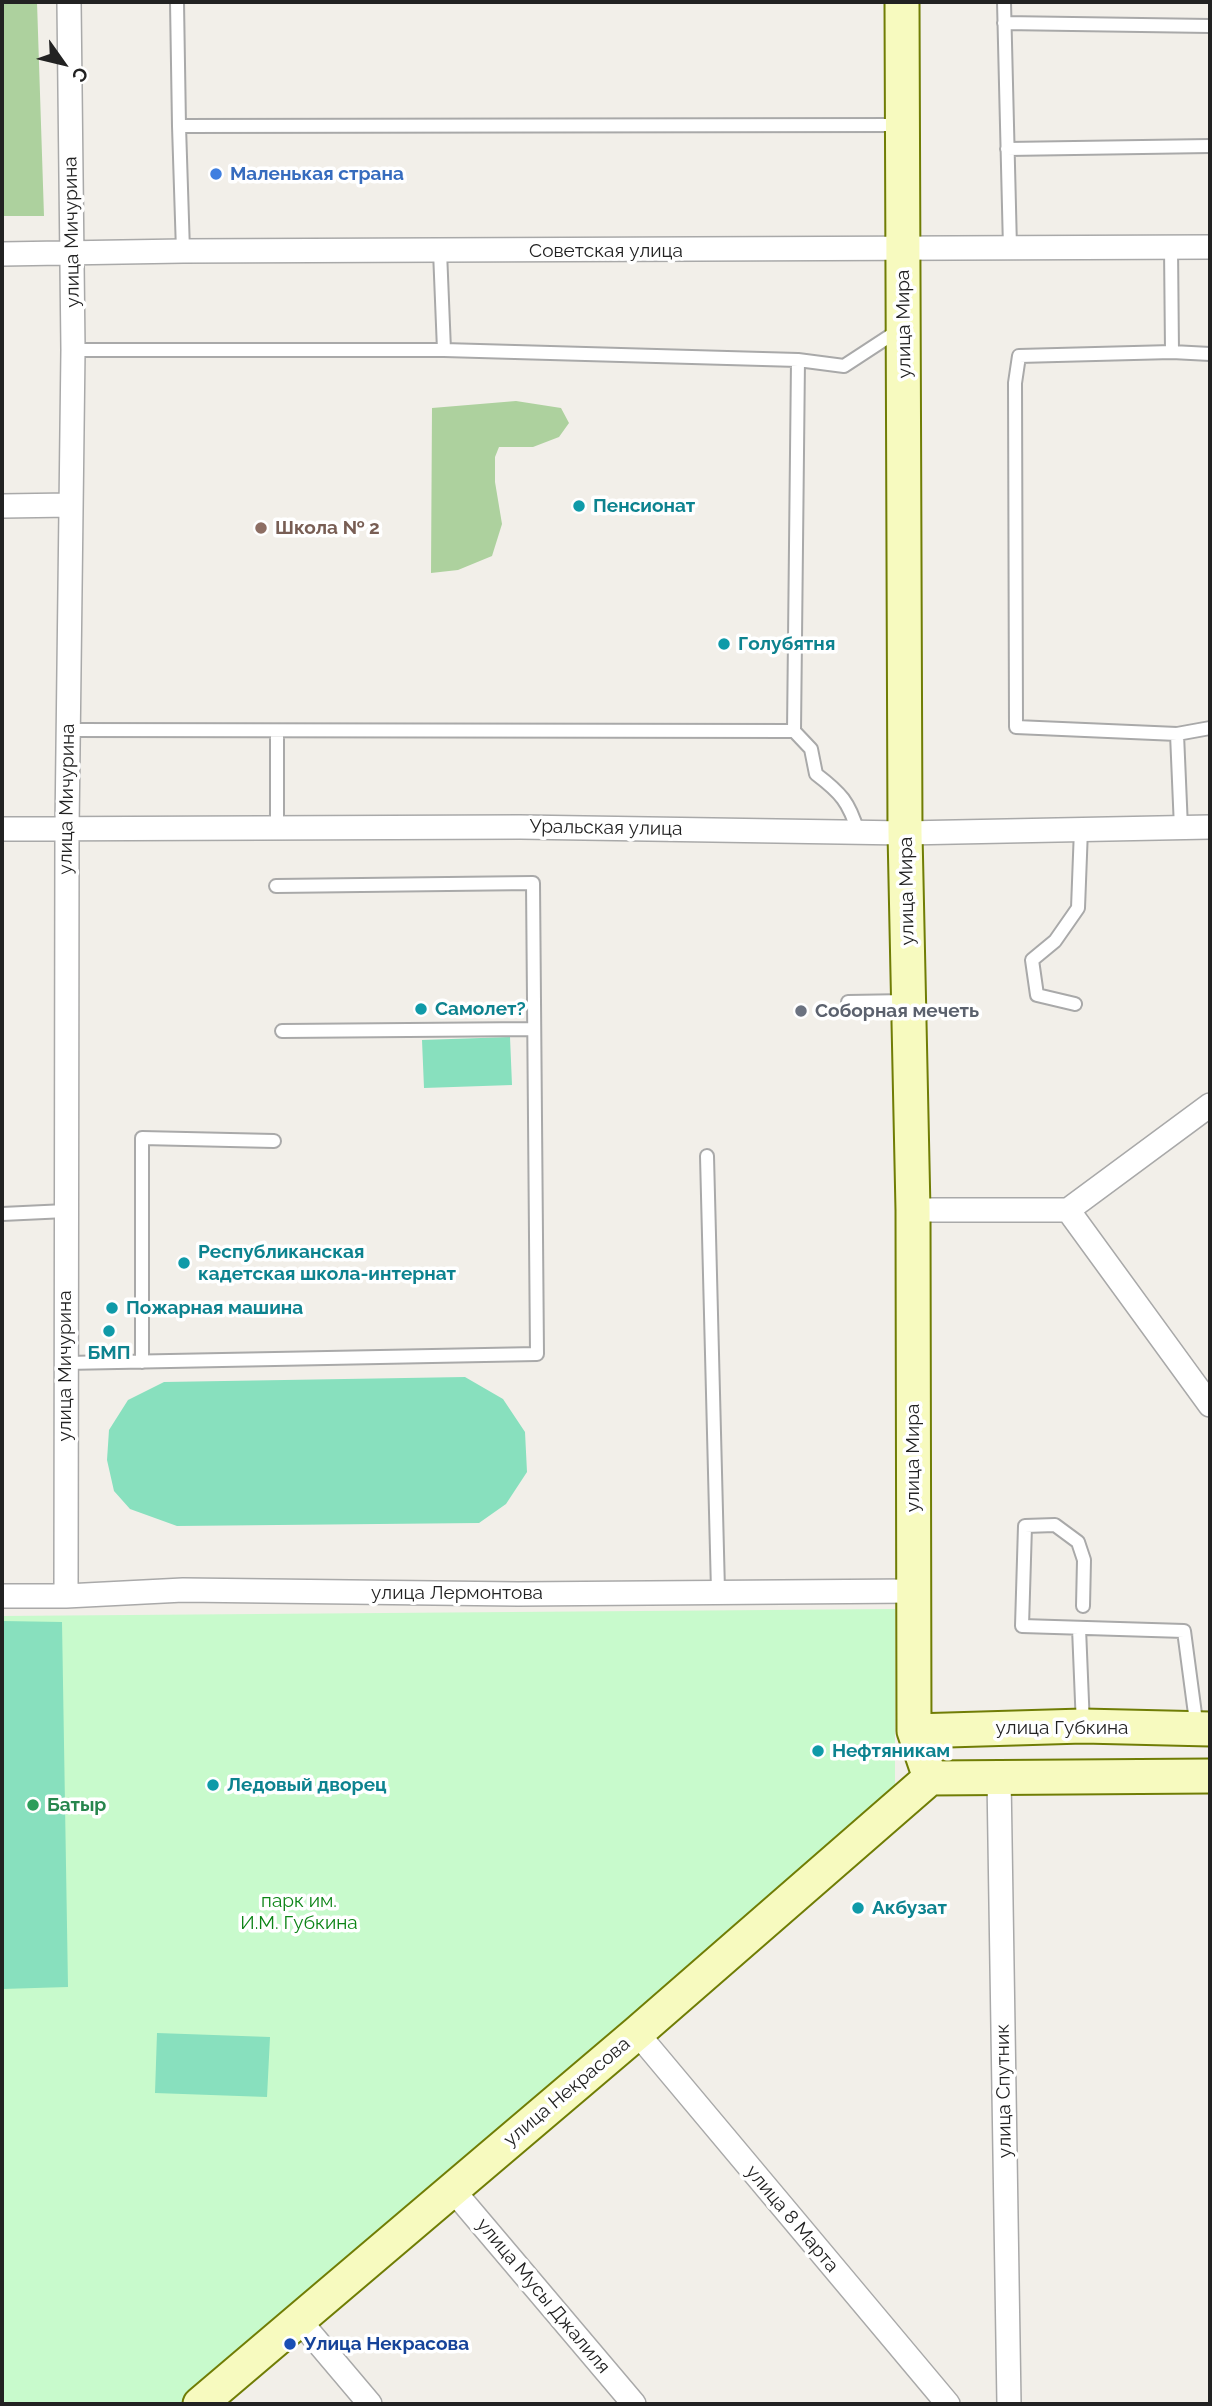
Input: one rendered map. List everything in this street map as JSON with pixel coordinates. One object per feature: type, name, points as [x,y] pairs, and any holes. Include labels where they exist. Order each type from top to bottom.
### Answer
[{"type":"street","name":"улица Мичурина","points":[[66,1596],[66,828],[73,350],[69,2]]},
{"type":"street","name":"улица Мира","points":[[902,2],[905,833],[913,1210],[914,1731],[930,1778]]},
{"type":"street","name":"Советская улица","points":[[2,254],[1210,247]]},
{"type":"street","points":[[2,506],[71,505]]},
{"type":"street","name":"Уральская улица","points":[[2,829],[520,827],[905,833],[1210,827]]},
{"type":"street","points":[[913,1210],[1069,1209],[1210,1105]]},
{"type":"street","points":[[1069,1209],[1210,1405]]},
{"type":"street","name":"улица Лермонтова","points":[[2,1596],[66,1596],[183,1590],[518,1594],[913,1591]]},
{"type":"street","name":"улица Губкина","points":[[914,1731],[1083,1726],[1204,1729]]},
{"type":"street","points":[[930,1778],[1210,1776]]},
{"type":"street","name":"улица Некрасова","points":[[201,2404],[637,2033],[930,1778]]},
{"type":"street","name":"улица Спутник","points":[[999,1778],[1009,2404]]},
{"type":"street","name":"улица 8 Марта","points":[[637,2033],[948,2404]]},
{"type":"street","name":"улица Мусы Джалиля","points":[[452,2189],[634,2404]]},
{"type":"street","points":[[299,2320],[370,2404]]},
{"type":"lane","points":[[177,2],[183,251]]},
{"type":"lane","points":[[1004,2],[1010,248]]},
{"type":"lane","points":[[1004,23],[1210,26]]},
{"type":"lane","points":[[180,127],[903,125]]},
{"type":"lane","points":[[1007,149],[1210,146]]},
{"type":"lane","points":[[1171,247],[1172,352]]},
{"type":"lane","points":[[440,251],[444,350]]},
{"type":"lane","points":[[73,350],[444,350],[798,360],[844,366],[904,327]]},
{"type":"lane","points":[[1210,354],[1172,352],[1019,356],[1015,383],[1016,727],[1177,734],[1210,728]]},
{"type":"lane","points":[[798,360],[794,731],[811,749],[816,774],[839,792],[852,814],[858,832]]},
{"type":"lane","points":[[68,730],[794,731]]},
{"type":"lane","points":[[277,731],[277,828]]},
{"type":"lane","points":[[1177,734],[1181,828]]},
{"type":"lane","points":[[1075,1004],[1037,995],[1032,960],[1055,941],[1078,908],[1081,830]]},
{"type":"lane","points":[[65,1363],[537,1354],[533,883],[275,886]]},
{"type":"lane","points":[[848,1002],[909,1000]]},
{"type":"lane","points":[[282,1031],[534,1029]]},
{"type":"lane","points":[[142,1362],[142,1138],[274,1141]]},
{"type":"lane","points":[[707,1156],[718,1591]]},
{"type":"lane","points":[[2,1214],[66,1211]]},
{"type":"lane","points":[[1083,1605],[1084,1560],[1078,1542],[1055,1525],[1026,1526],[1023,1626],[1184,1631],[1204,1729]]},
{"type":"lane","points":[[1079,1628],[1083,1726]]},
{"type":"green space","points":[[2,2],[37,2],[44,216],[2,216]]},
{"type":"green space","points":[[516,401],[561,408],[569,423],[559,437],[533,447],[499,447],[495,457],[495,482],[502,524],[492,556],[458,570],[431,573],[432,408]]},
{"type":"green space","points":[[510,1037],[512,1085],[424,1088],[422,1040]]},
{"type":"green space","points":[[465,1377],[503,1399],[525,1432],[527,1472],[506,1504],[479,1523],[177,1526],[130,1509],[114,1491],[107,1460],[109,1430],[128,1400],[164,1382]]},
{"type":"green space","name":"парк им. И.М. Губкина","points":[[895,1609],[895,1787],[447,2178],[182,2404],[2,2404],[2,1616]]},
{"type":"green space","name":"Батыр","points":[[2,1621],[62,1622],[68,1987],[2,1989]]},
{"type":"green space","points":[[157,2033],[270,2037],[267,2097],[155,2093]]},
{"type":"place","name":"Маленькая страна","points":[[216,174]]},
{"type":"place","name":"Пенсионат","points":[[579,506]]},
{"type":"place","name":"Школа № 2","points":[[261,528]]},
{"type":"place","name":"Голубятня","points":[[724,644]]},
{"type":"place","name":"Самолет?","points":[[421,1009]]},
{"type":"place","name":"Соборная мечеть","points":[[801,1011]]},
{"type":"place","name":"Республиканская кадетская школа-интернат","points":[[184,1263]]},
{"type":"place","name":"Пожарная машина","points":[[112,1308]]},
{"type":"place","name":"БМП","points":[[109,1331]]},
{"type":"place","name":"Нефтяникам","points":[[818,1751]]},
{"type":"place","name":"Ледовый дворец","points":[[213,1785]]},
{"type":"place","name":"Батыр","points":[[33,1805]]},
{"type":"place","name":"Акбузат","points":[[858,1908]]},
{"type":"place","name":"Улица Некрасова","points":[[290,2344]]}]
